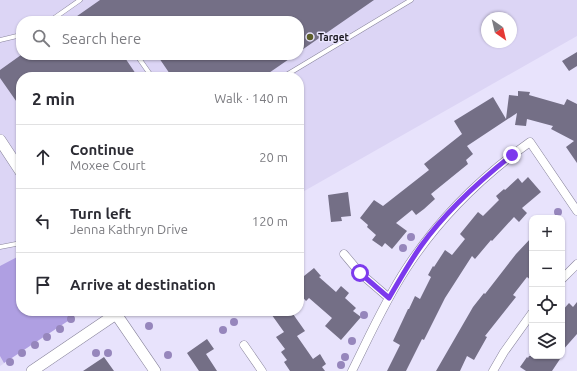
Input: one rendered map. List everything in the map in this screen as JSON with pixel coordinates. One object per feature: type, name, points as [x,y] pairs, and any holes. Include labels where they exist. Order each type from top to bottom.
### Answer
[{"type":"street","points":[[0,140],[16,164]]},
{"type":"street","points":[[352,371],[405,270],[445,216],[488,174],[530,142],[577,211]]},
{"type":"street","points":[[344,254],[360,273],[389,298]]},
{"type":"street","points":[[565,276],[577,264]]},
{"type":"street","points":[[32,371],[111,316]]},
{"type":"street","points":[[117,316],[155,371]]},
{"type":"street","points":[[493,371],[504,352],[529,317]]},
{"type":"street","points":[[244,345],[262,371]]},
{"type":"lane","points":[[57,16],[80,0]]},
{"type":"lane","points":[[290,72],[411,0]]},
{"type":"lane","points":[[0,40],[16,36]]},
{"type":"lane","points":[[140,60],[148,72]]},
{"type":"lane","points":[[0,247],[16,244]]},
{"type":"shaded area","points":[[0,0],[577,0],[577,36],[304,191],[304,72],[16,72],[16,316],[75,316],[0,366]]},
{"type":"shaded area","points":[[16,258],[16,316],[72,316],[71,319],[4,363],[0,356],[0,266]]},
{"type":"building","name":"Target","points":[[100,0],[374,0],[304,49],[304,16],[77,16]]},
{"type":"building","points":[[577,52],[577,66],[569,71],[562,61]]},
{"type":"building","points":[[16,59],[16,60],[126,60],[135,72],[16,72],[16,101],[0,78],[0,70]]},
{"type":"building","points":[[160,60],[288,60],[270,72],[169,72]]},
{"type":"building","points":[[518,91],[530,92],[529,95],[564,105],[567,99],[577,104],[577,163],[566,147],[574,141],[551,129],[553,126],[527,119],[526,126],[515,125],[517,113],[467,146],[473,154],[466,160],[468,164],[431,194],[435,199],[424,209],[416,215],[412,210],[396,223],[407,231],[392,249],[385,243],[382,247],[372,240],[376,235],[360,218],[374,200],[383,206],[429,170],[424,164],[462,134],[454,121],[493,97],[506,119],[509,95],[518,96]]},
{"type":"building","points":[[528,177],[541,192],[522,208],[527,213],[519,222],[514,217],[492,241],[491,240],[475,259],[472,256],[445,298],[424,340],[422,339],[406,371],[387,371],[400,345],[393,341],[415,296],[420,299],[431,277],[428,275],[433,266],[434,267],[445,250],[452,255],[465,239],[460,234],[478,212],[483,216],[499,200],[496,196],[504,189],[505,190],[518,178],[522,183]]},
{"type":"building","points":[[348,192],[351,216],[341,217],[342,221],[331,222],[328,195]]},
{"type":"building","points":[[529,240],[529,279],[527,277],[513,295],[516,297],[485,336],[487,337],[474,360],[467,356],[460,371],[436,371],[473,307]]},
{"type":"building","points":[[314,268],[321,276],[319,277],[336,292],[341,286],[349,293],[345,298],[356,308],[353,311],[361,317],[341,340],[325,326],[332,318],[309,298],[306,301],[304,299],[304,276]]},
{"type":"building","points":[[577,302],[577,334],[565,348],[565,308],[569,303],[573,307]]},
{"type":"building","points":[[273,316],[294,316],[305,331],[297,336],[313,359],[320,354],[326,364],[322,367],[325,371],[290,371],[284,362],[287,360],[281,352],[285,349],[276,337],[284,332]]},
{"type":"building","points":[[207,339],[214,349],[206,354],[217,371],[199,371],[187,353]]},
{"type":"building","points":[[529,356],[529,359],[560,359],[552,371],[526,371],[520,367],[527,357],[528,358]]},
{"type":"building","points":[[104,357],[114,371],[83,371]]},
{"type":"place","name":"Target","points":[[310,37]]},
{"type":"route","points":[[360,273],[389,298],[405,270],[440,222],[488,174],[512,155]]}]
